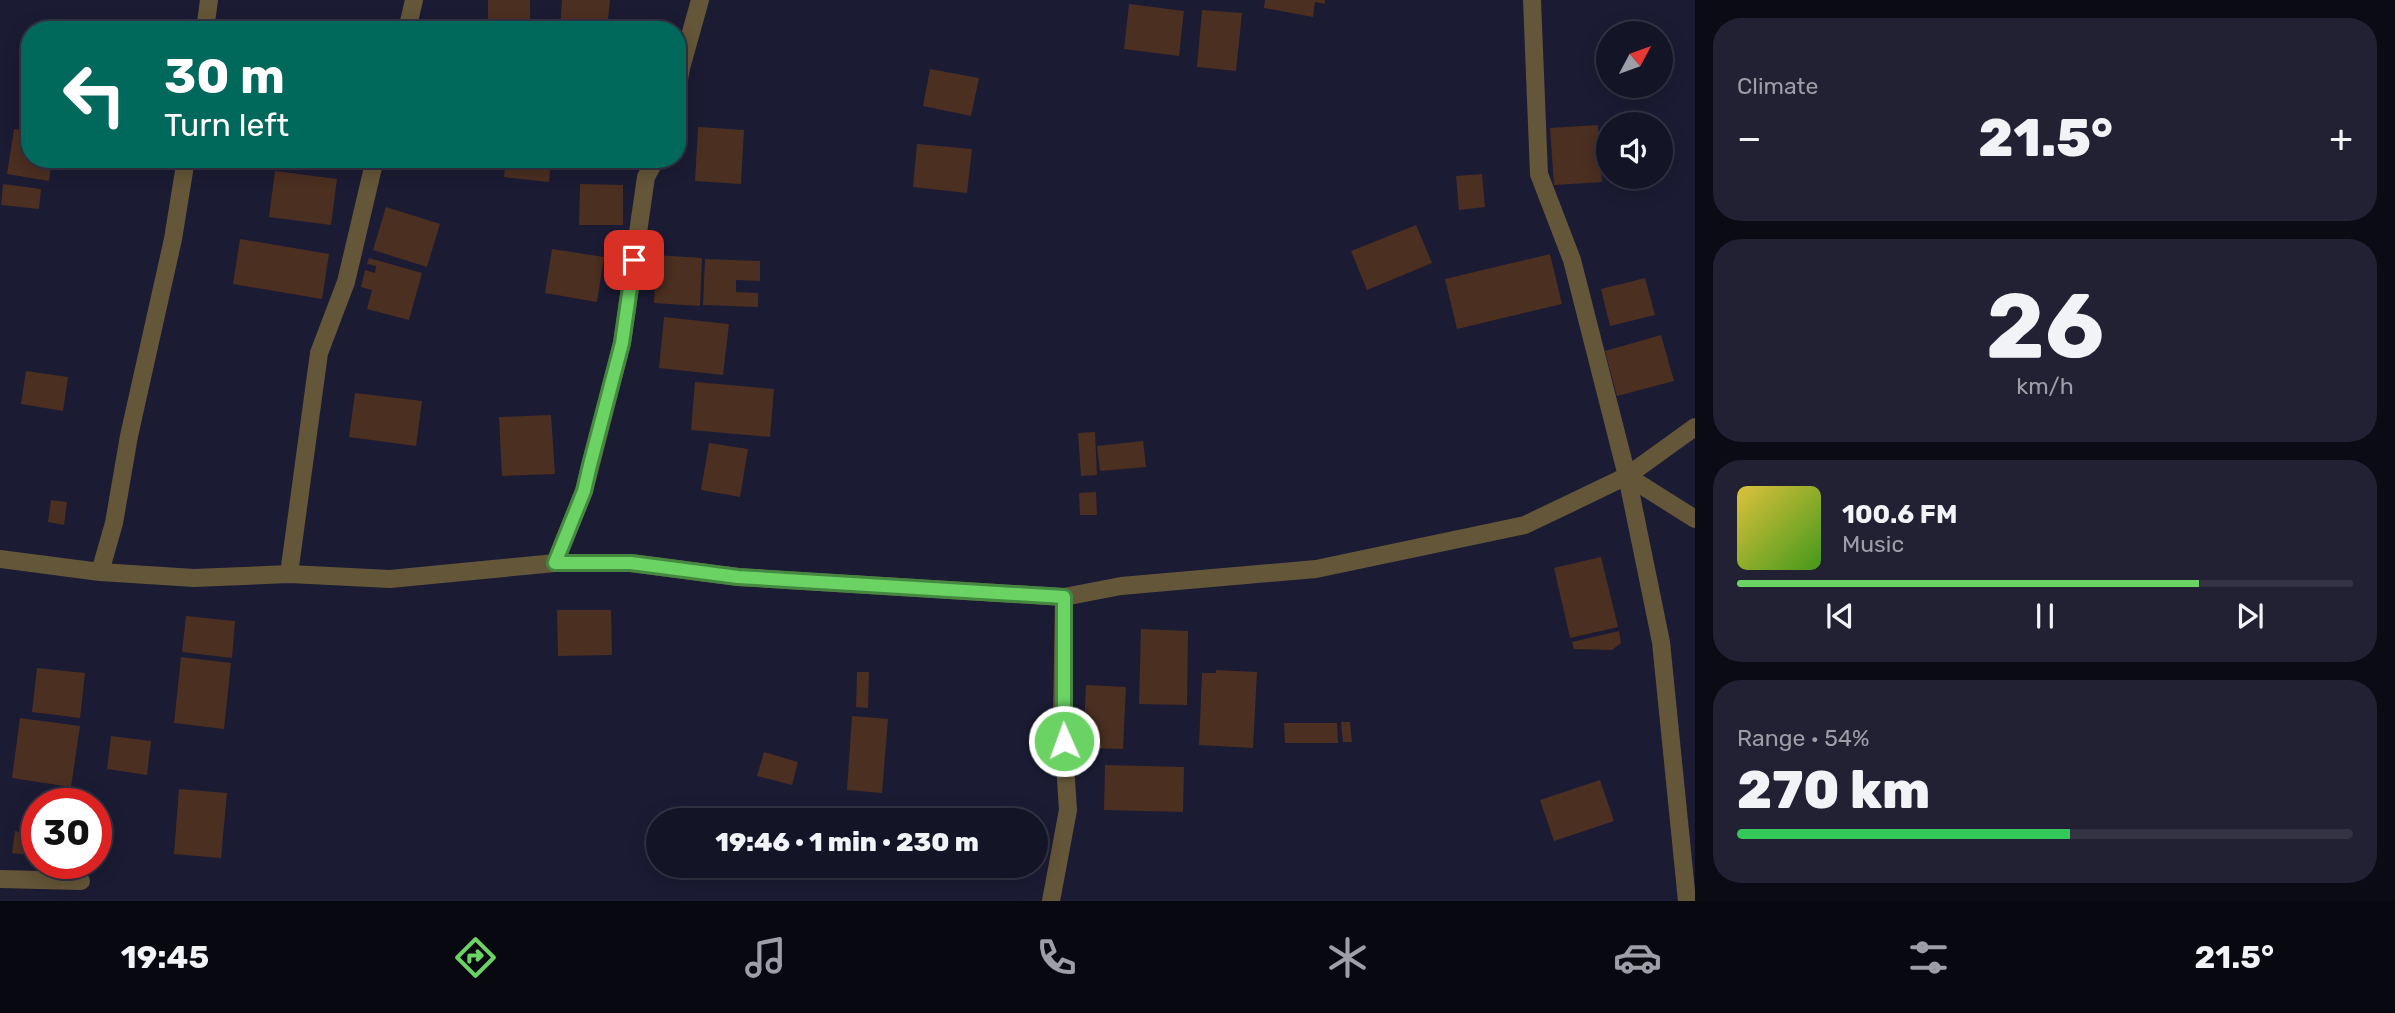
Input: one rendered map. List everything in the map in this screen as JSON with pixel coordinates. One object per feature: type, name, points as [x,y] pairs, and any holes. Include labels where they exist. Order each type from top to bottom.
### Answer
[{"type":"street","points":[[206,21],[209,0]]},
{"type":"street","points":[[409,21],[414,0]]},
{"type":"street","points":[[686,50],[700,0]]},
{"type":"street","points":[[1532,0],[1539,174],[1572,260],[1627,476],[1661,642],[1687,901]]},
{"type":"street","points":[[100,572],[114,523],[129,436],[173,239],[185,168]]},
{"type":"street","points":[[289,574],[318,352],[346,282],[373,168]]},
{"type":"street","points":[[555,563],[584,491],[622,343],[646,177],[651,168]]},
{"type":"street","points":[[0,559],[100,572],[194,578],[289,574],[390,579],[555,563],[631,563],[738,577],[1064,597],[1121,586],[1317,569],[1525,525],[1627,476],[1695,427]]},
{"type":"street","points":[[1627,476],[1695,519]]},
{"type":"street","points":[[1051,901],[1068,810],[1062,718],[1064,597]]},
{"type":"street","points":[[0,879],[81,881]]},
{"type":"building","points":[[488,0],[530,0],[530,21],[488,21]]},
{"type":"building","points":[[562,0],[610,0],[608,21],[561,21]]},
{"type":"building","points":[[1265,0],[1325,0],[1325,4],[1315,2],[1313,17],[1264,8]]},
{"type":"building","points":[[1129,4],[1184,11],[1179,56],[1124,49]]},
{"type":"building","points":[[1202,10],[1242,13],[1236,71],[1197,67]]},
{"type":"building","points":[[930,69],[979,78],[971,116],[923,106]]},
{"type":"building","points":[[1596,125],[1596,182],[1554,185],[1550,128]]},
{"type":"building","points":[[698,127],[744,130],[741,184],[695,181]]},
{"type":"building","points":[[14,129],[21,130],[21,168],[51,168],[49,181],[7,174]]},
{"type":"building","points":[[917,144],[972,149],[967,193],[913,187]]},
{"type":"building","points":[[505,168],[550,168],[549,182],[504,177]]},
{"type":"building","points":[[275,171],[337,179],[331,225],[269,217]]},
{"type":"building","points":[[1482,174],[1485,207],[1459,210],[1456,176]]},
{"type":"building","points":[[3,184],[41,189],[39,209],[1,205]]},
{"type":"building","points":[[580,184],[623,185],[623,225],[579,225]]},
{"type":"building","points":[[386,207],[440,224],[427,267],[373,250]]},
{"type":"building","points":[[1416,225],[1432,263],[1367,290],[1351,251]]},
{"type":"building","points":[[240,239],[329,254],[322,299],[233,284]]},
{"type":"building","points":[[552,249],[604,257],[597,302],[545,293]]},
{"type":"building","points":[[1550,254],[1562,304],[1457,329],[1445,279]]},
{"type":"building","points":[[656,255],[702,258],[700,306],[654,303]]},
{"type":"building","points":[[369,258],[422,273],[409,320],[367,309],[372,290],[361,287],[365,270],[375,273],[376,266],[367,264]]},
{"type":"building","points":[[705,259],[760,261],[760,281],[736,280],[736,292],[758,293],[758,307],[703,305]]},
{"type":"building","points":[[1645,278],[1655,315],[1610,326],[1601,289]]},
{"type":"building","points":[[664,317],[729,324],[723,375],[659,368]]},
{"type":"building","points":[[1661,335],[1674,381],[1617,396],[1605,351]]},
{"type":"building","points":[[26,371],[68,377],[63,411],[21,404]]},
{"type":"building","points":[[695,382],[774,389],[770,437],[691,430]]},
{"type":"building","points":[[355,393],[422,401],[416,446],[349,437]]},
{"type":"building","points":[[551,415],[555,474],[502,476],[499,417]]},
{"type":"building","points":[[1095,432],[1097,475],[1081,476],[1078,433]]},
{"type":"building","points":[[1143,441],[1146,467],[1100,471],[1097,446]]},
{"type":"building","points":[[709,443],[748,449],[740,497],[701,490]]},
{"type":"building","points":[[1096,492],[1097,515],[1080,515],[1079,493]]},
{"type":"building","points":[[51,500],[67,502],[64,525],[48,522]]},
{"type":"building","points":[[1601,557],[1618,627],[1570,638],[1554,568]]},
{"type":"building","points":[[557,610],[611,610],[612,655],[558,656]]},
{"type":"building","points":[[186,616],[235,621],[232,658],[182,652]]},
{"type":"building","points":[[1141,629],[1188,631],[1187,705],[1139,704]]},
{"type":"building","points":[[1619,631],[1621,643],[1612,650],[1574,649],[1572,642]]},
{"type":"building","points":[[181,657],[231,663],[224,729],[174,723]]},
{"type":"building","points":[[37,668],[85,673],[80,718],[32,712]]},
{"type":"building","points":[[1216,670],[1257,672],[1253,748],[1199,745],[1202,673],[1216,673]]},
{"type":"building","points":[[857,672],[869,672],[868,708],[856,707]]},
{"type":"building","points":[[1086,685],[1126,687],[1123,749],[1083,748]]},
{"type":"building","points":[[852,716],[888,719],[882,793],[847,790]]},
{"type":"building","points":[[20,718],[80,726],[71,787],[12,778]]},
{"type":"building","points":[[1341,722],[1350,722],[1352,742],[1343,742]]},
{"type":"building","points":[[1284,723],[1337,723],[1338,743],[1285,743]]},
{"type":"building","points":[[111,736],[151,741],[147,775],[107,769]]},
{"type":"building","points":[[764,752],[798,762],[792,785],[757,776]]},
{"type":"building","points":[[1105,765],[1184,767],[1183,812],[1104,810]]},
{"type":"building","points":[[1600,780],[1614,821],[1554,841],[1540,800]]},
{"type":"building","points":[[179,789],[227,793],[221,858],[174,854]]},
{"type":"building","points":[[15,831],[21,832],[21,854],[12,853]]},
{"type":"route","points":[[634,260],[622,343],[584,491],[555,563],[631,563],[738,577],[1064,597],[1064,741]]}]
